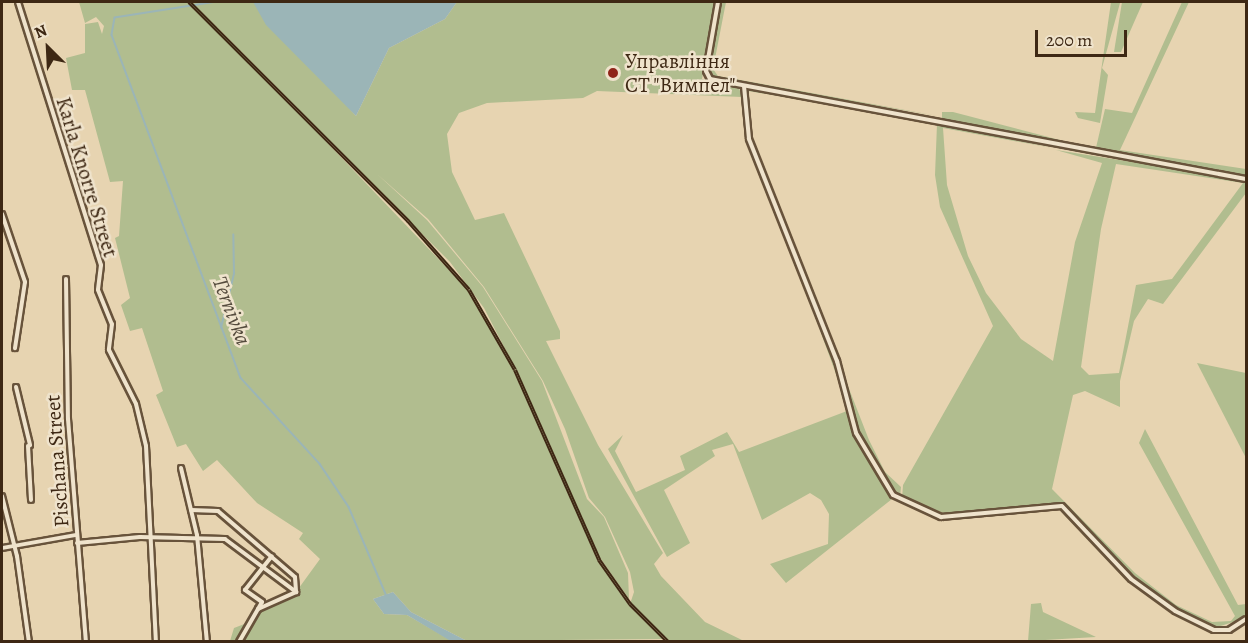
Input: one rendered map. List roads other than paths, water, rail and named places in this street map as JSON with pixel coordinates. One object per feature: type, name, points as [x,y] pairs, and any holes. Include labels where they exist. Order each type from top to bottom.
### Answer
[{"type":"street","name":"Karla Knorre Street","points":[[18,2],[101,265],[98,290],[112,324],[109,350],[136,404],[146,446],[156,642]]},
{"type":"street","points":[[718,2],[706,74],[744,86],[1246,179]]},
{"type":"street","points":[[744,86],[749,139],[837,361],[856,433],[893,495],[941,517],[1062,506],[1131,579],[1166,606],[1214,630],[1229,630],[1246,620]]},
{"type":"street","points":[[2,214],[26,282],[15,348]]},
{"type":"street","name":"Pischana Street","points":[[66,279],[76,535],[86,642]]},
{"type":"street","points":[[16,387],[29,445],[31,500]]},
{"type":"street","points":[[181,468],[197,540],[207,642]]},
{"type":"street","points":[[2,496],[15,545],[29,642]]},
{"type":"street","points":[[191,510],[219,511],[272,556],[298,582],[296,592]]},
{"type":"street","points":[[2,548],[76,535]]},
{"type":"street","points":[[78,543],[149,539],[227,540],[296,592]]},
{"type":"street","points":[[238,642],[262,602],[245,590],[272,556]]},
{"type":"street","points":[[258,609],[296,592]]},
{"type":"water","points":[[253,2],[457,2],[445,19],[389,48],[356,116],[266,25]]},
{"type":"water","points":[[393,592],[411,612],[467,641],[449,640],[407,615],[384,614],[373,599]]},
{"type":"waterway","name":"Ternivka","points":[[217,2],[115,18],[112,35],[241,378],[320,464],[349,507],[386,594]]},
{"type":"waterway","points":[[221,328],[234,274],[233,235]]},
{"type":"railway","points":[[189,2],[408,221],[469,290],[515,370],[599,560],[630,604],[668,642]]},
{"type":"place","name":"Управління СТ \"Вимпел\"","points":[[613,73]]}]
